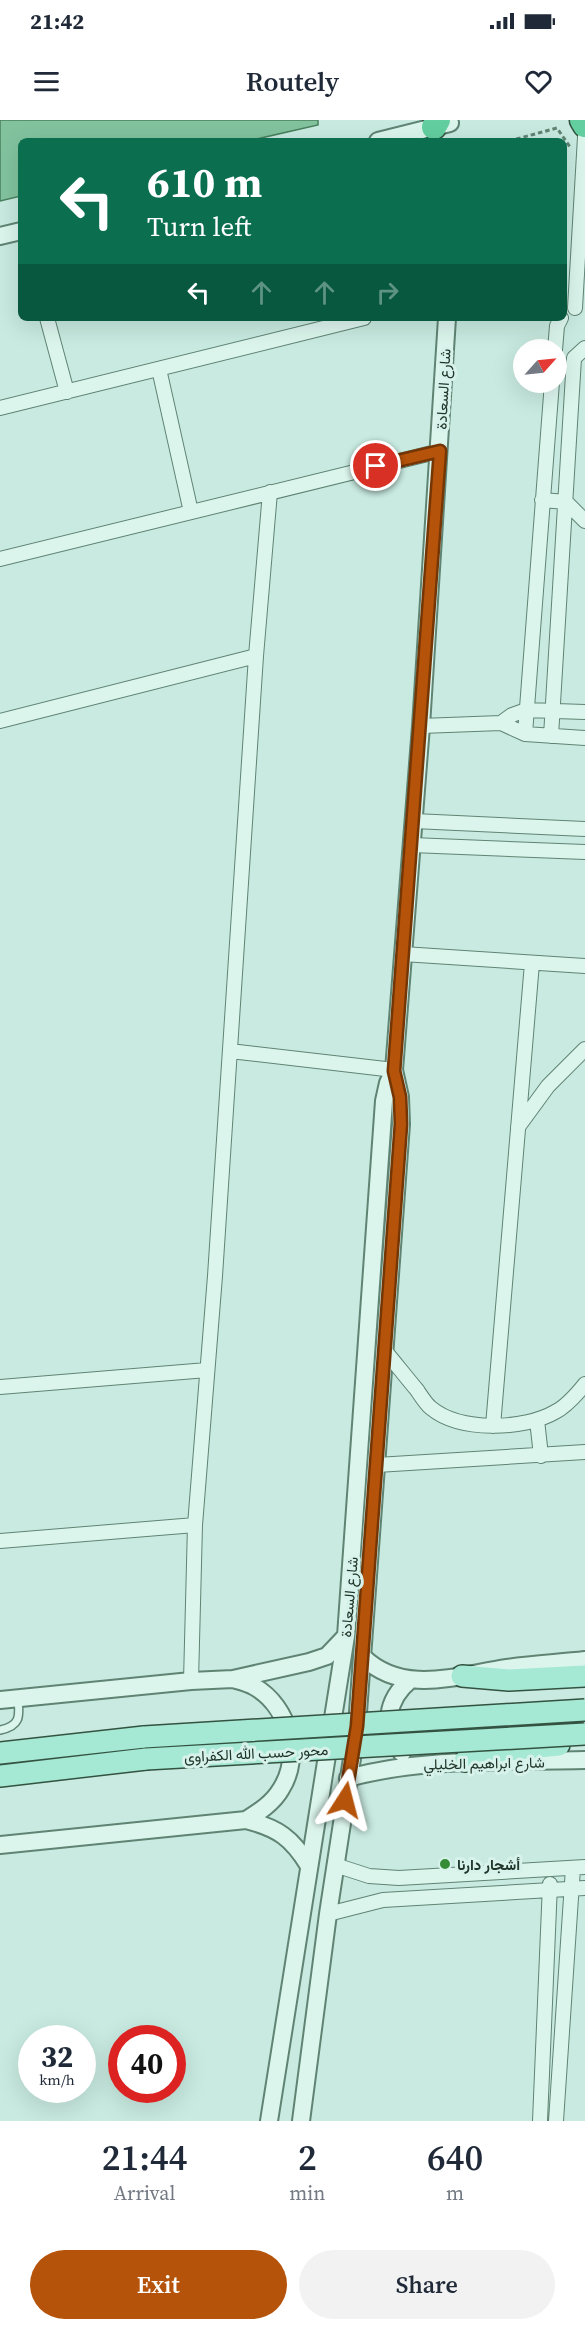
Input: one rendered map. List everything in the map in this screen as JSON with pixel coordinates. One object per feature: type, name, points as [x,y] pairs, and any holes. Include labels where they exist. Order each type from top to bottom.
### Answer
[{"type":"highway","points":[[582,120],[585,125]]},
{"type":"main road","points":[[462,1676],[509,1680],[585,1676]]},
{"type":"main road","name":"محور حسب الله الكفراوى","points":[[0,1753],[144,1737],[585,1710]]},
{"type":"main road","name":"محور حسب الله الكفراوى","points":[[0,1776],[146,1759],[585,1734]]},
{"type":"main road","points":[[465,1761],[515,1749],[585,1744]]},
{"type":"street","points":[[392,138],[440,128]]},
{"type":"street","points":[[575,311],[581,261],[585,137]]},
{"type":"street","points":[[0,236],[18,232]]},
{"type":"street","points":[[48,321],[67,392]]},
{"type":"street","points":[[0,408],[352,321]]},
{"type":"street","name":"شارع السعادة","points":[[301,2121],[328,1914],[357,1726],[363,1657],[401,1124],[400,1097],[394,1071],[421,726],[447,321]]},
{"type":"street","points":[[556,339],[560,321]]},
{"type":"street","points":[[551,736],[574,358],[585,348]]},
{"type":"street","points":[[159,369],[191,512]]},
{"type":"street","points":[[525,734],[551,393]]},
{"type":"street","points":[[0,559],[440,451]]},
{"type":"street","points":[[190,1681],[195,1525],[256,656],[270,492]]},
{"type":"street","points":[[542,500],[566,502],[585,521]]},
{"type":"street","points":[[0,721],[256,656]]},
{"type":"street","points":[[501,723],[512,715],[526,710],[585,712]]},
{"type":"street","points":[[421,726],[501,723],[525,734],[585,738]]},
{"type":"street","points":[[414,821],[585,829]]},
{"type":"street","points":[[412,845],[585,852]]},
{"type":"street","points":[[403,954],[585,966]]},
{"type":"street","points":[[493,1426],[532,963]]},
{"type":"street","points":[[518,1127],[548,1086],[585,1048]]},
{"type":"street","points":[[230,1051],[394,1071]]},
{"type":"street","name":"شارع السعادة","points":[[268,2121],[346,1636],[384,1101],[388,1083],[394,1071]]},
{"type":"street","points":[[386,1350],[431,1408],[450,1418],[471,1424],[519,1425],[537,1420],[556,1412],[569,1402],[585,1384]]},
{"type":"street","points":[[0,1387],[207,1370]]},
{"type":"street","points":[[537,1420],[541,1456]]},
{"type":"street","points":[[377,1465],[585,1452]]},
{"type":"street","points":[[0,1541],[195,1525]]},
{"type":"street","points":[[0,1700],[233,1678],[327,1656],[346,1636]]},
{"type":"street","points":[[363,1657],[385,1674],[410,1680],[462,1676],[508,1668],[585,1660]]},
{"type":"street","points":[[233,1678],[255,1687],[273,1702],[286,1722],[292,1744],[290,1767],[281,1789],[266,1807],[246,1820]]},
{"type":"street","points":[[410,1680],[391,1704],[389,1724],[395,1744],[401,1752],[417,1764]]},
{"type":"street","name":"شارع ابراهيم الخليلي","points":[[348,1778],[417,1764],[465,1761],[585,1760]]},
{"type":"street","points":[[0,1845],[246,1820],[266,1825],[284,1834],[298,1848],[309,1866]]},
{"type":"street","points":[[335,1865],[369,1876],[399,1878],[579,1868],[556,2121]]},
{"type":"street","points":[[540,2121],[550,1869]]},
{"type":"street","points":[[328,1914],[382,1900],[578,1888]]},
{"type":"lane","points":[[0,1730],[16,1724],[20,1718],[18,1699]]},
{"type":"path","points":[[520,138],[557,128],[564,138]]},
{"type":"path","points":[[567,142],[583,171]]},
{"type":"building","points":[[0,120],[318,120],[318,125],[261,138],[18,138],[18,197],[0,201]]},
{"type":"place","name":"أشجار دارنا","points":[[445,1864]]},
{"type":"route","points":[[345,1800],[357,1726],[386,1350],[401,1124],[400,1097],[394,1071],[440,451],[376,466]]}]
